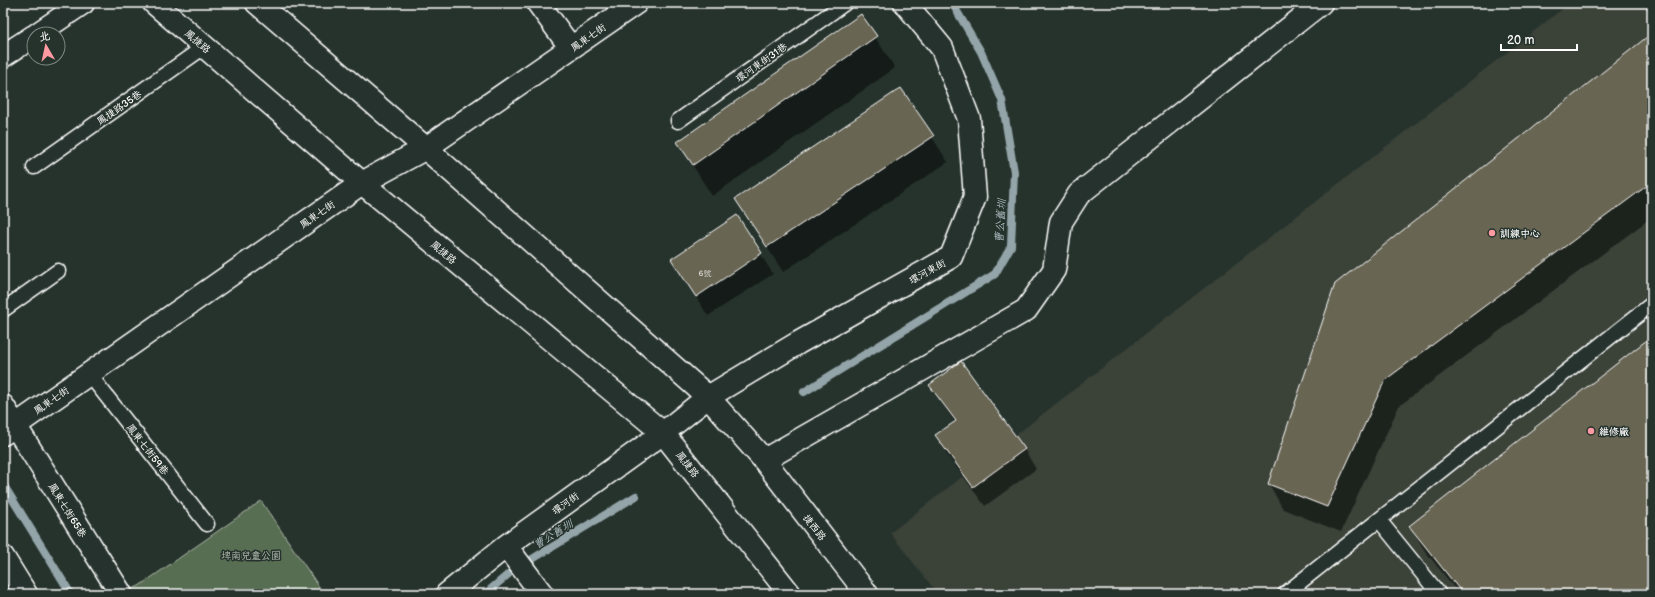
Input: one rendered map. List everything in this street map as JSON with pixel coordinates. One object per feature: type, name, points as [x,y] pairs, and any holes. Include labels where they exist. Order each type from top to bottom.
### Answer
[{"type":"street","points":[[48,26],[83,3]]},
{"type":"street","name":"鳳捷路","points":[[154,3],[362,183],[663,433],[790,594]]},
{"type":"street","points":[[258,3],[426,148],[708,397],[764,460],[1026,310],[1054,270],[1061,222],[1079,194],[1321,3]]},
{"type":"street","points":[[538,3],[571,48]]},
{"type":"street","name":"鳳東七街","points":[[9,429],[362,183],[426,148],[636,3]]},
{"type":"street","name":"環河東街","points":[[686,414],[708,397],[798,343],[951,257],[975,197],[968,119],[942,48],[904,3]]},
{"type":"street","points":[[3,56],[26,41]]},
{"type":"street","name":"鳳東七街65巷","points":[[3,406],[9,429],[121,594]]},
{"type":"street","name":"環河街","points":[[447,594],[510,551],[686,414]]},
{"type":"street","name":"捷西路","points":[[764,460],[867,594]]},
{"type":"street","points":[[510,551],[542,594]]},
{"type":"street","points":[[3,557],[26,594]]},
{"type":"lane","name":"環河東街31巷","points":[[678,121],[845,3]]},
{"type":"lane","name":"鳳捷路35巷","points":[[34,167],[204,47]]},
{"type":"lane","points":[[3,310],[58,271]]},
{"type":"lane","points":[[1285,594],[1652,304]]},
{"type":"lane","name":"鳳東七街59巷","points":[[89,374],[207,524]]},
{"type":"lane","points":[[1379,520],[1439,594]]},
{"type":"shaded area","points":[[1570,3],[1652,3],[1652,594],[938,594],[890,533]]},
{"type":"green space","name":"埤南兒童公園","points":[[261,501],[324,594],[119,594],[139,586]]},
{"type":"building","points":[[861,14],[877,36],[693,165],[677,142]]},
{"type":"building","name":"訓練中心","points":[[1652,33],[1652,182],[1385,380],[1327,507],[1268,484],[1335,284]]},
{"type":"building","points":[[901,88],[934,136],[767,247],[735,199]]},
{"type":"building","points":[[737,215],[762,253],[696,297],[671,259]]},
{"type":"building","name":"維修廠","points":[[1652,336],[1652,594],[1463,594],[1409,526]]},
{"type":"building","points":[[961,361],[1025,449],[973,487],[935,435],[956,421],[929,385]]},
{"type":"waterway","name":"曹公舊圳","points":[[804,392],[995,274],[1011,246],[1014,172],[1002,100],[981,52],[952,3]]},
{"type":"waterway","points":[[3,484],[71,594]]},
{"type":"waterway","name":"曹公舊圳","points":[[485,594],[511,572],[636,496]]},
{"type":"place","name":"訓練中心","points":[[1492,233]]},
{"type":"place","name":"維修廠","points":[[1591,431]]}]
